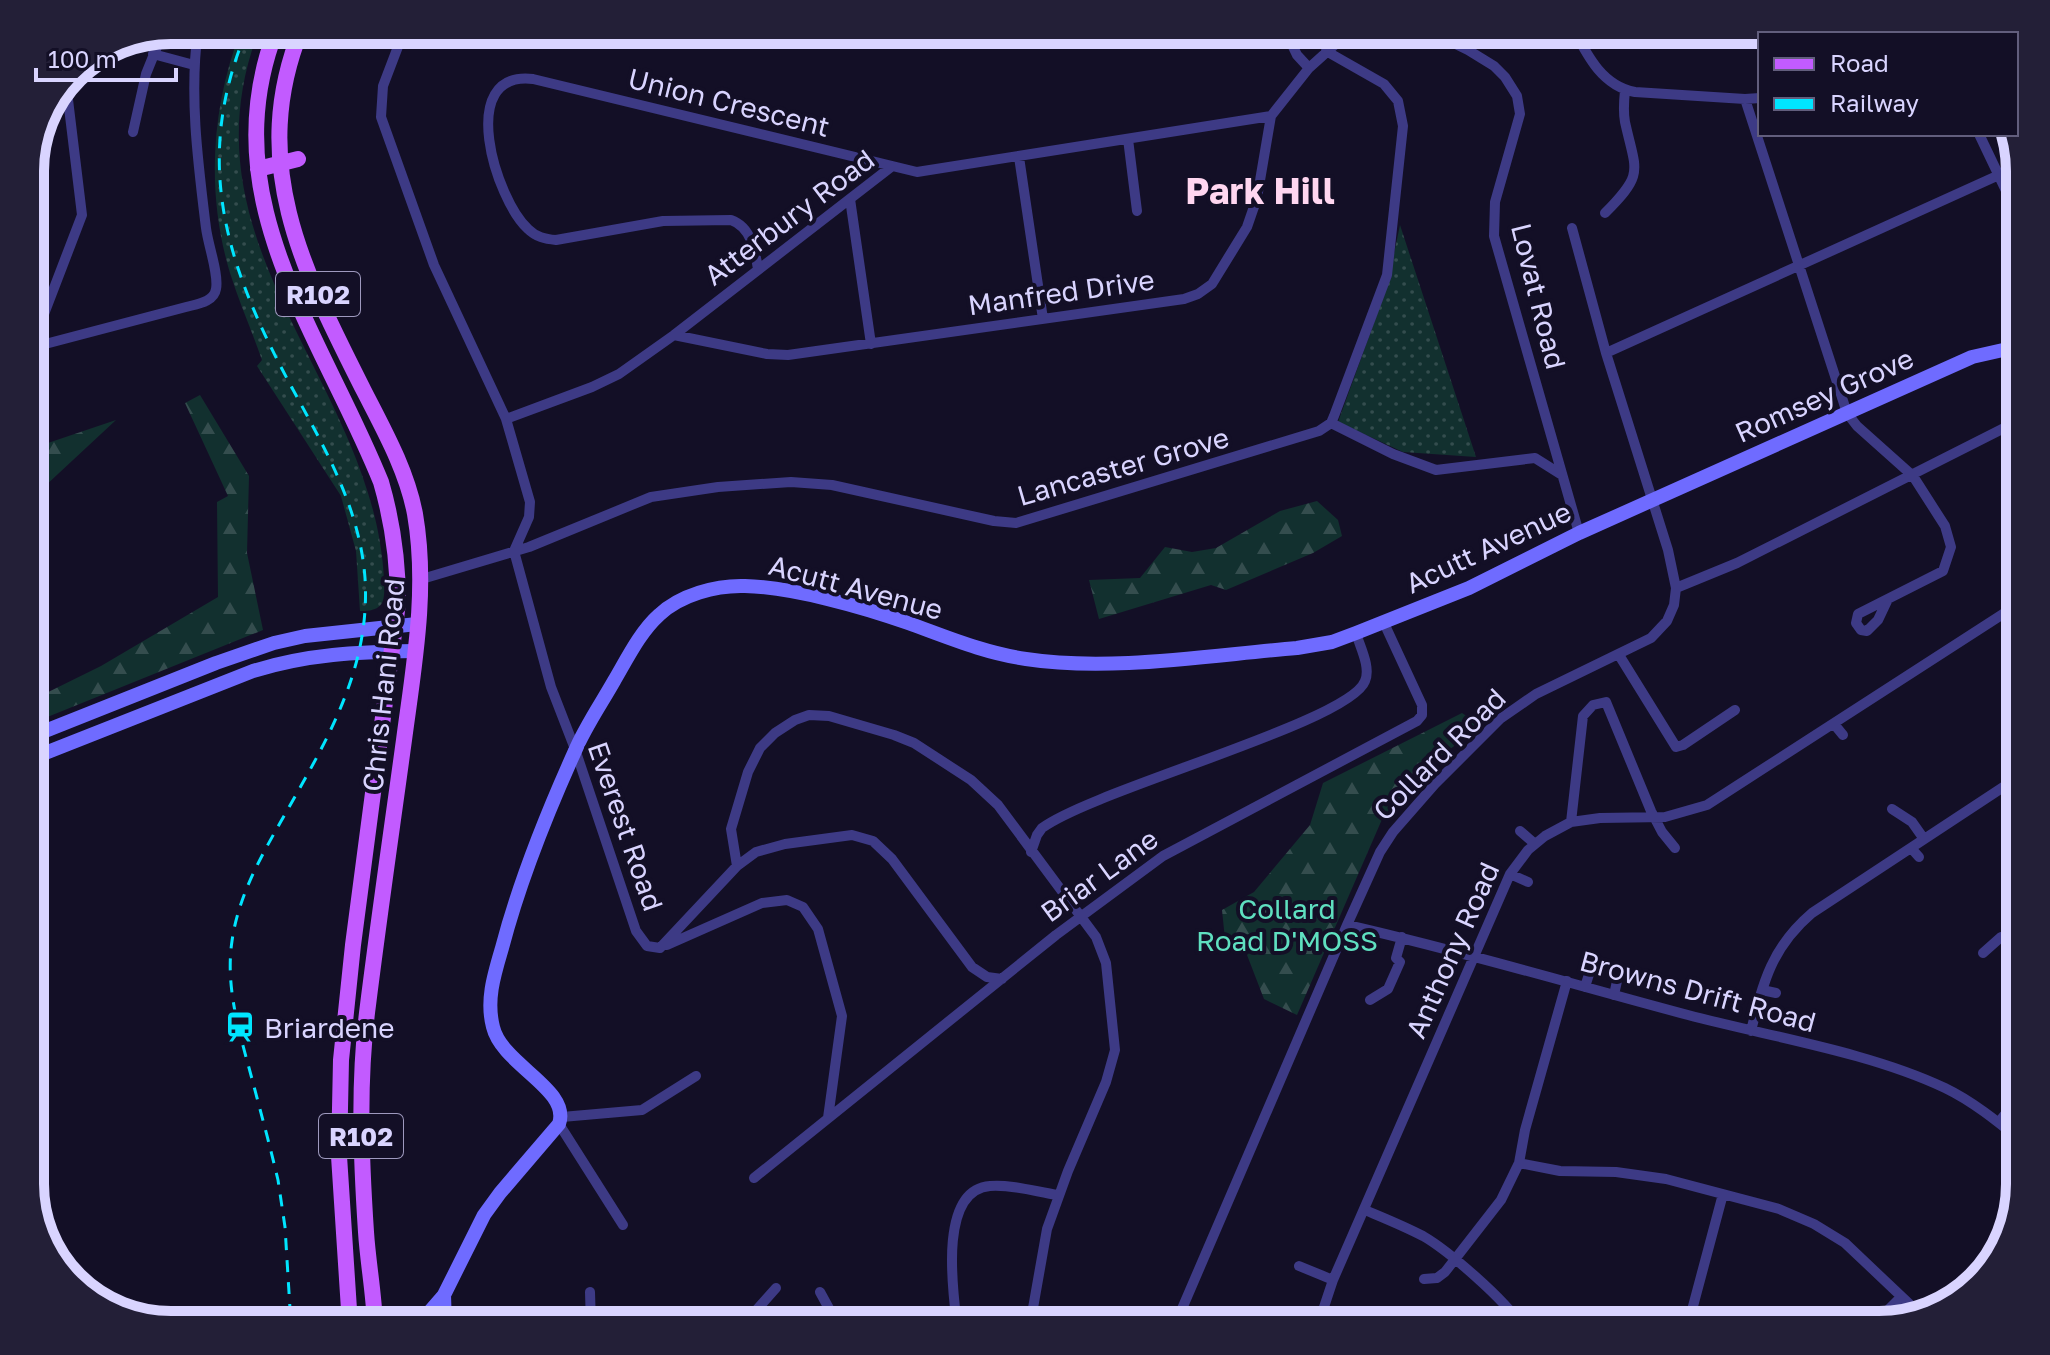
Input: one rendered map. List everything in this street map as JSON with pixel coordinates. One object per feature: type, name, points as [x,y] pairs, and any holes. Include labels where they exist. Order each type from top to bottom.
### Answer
[{"type":"main road","name":"Chris Hani Road","points":[[272,44],[259,88],[256,116],[258,169],[264,209],[289,287],[370,455],[389,508],[398,567],[392,652],[353,945],[340,1072],[339,1156],[349,1311]]},
{"type":"main road","name":"Chris Hani Road","points":[[296,44],[280,100],[280,162],[291,223],[302,259],[383,429],[407,488],[419,539],[422,579],[367,1008],[361,1081],[366,1234],[376,1311]]},
{"type":"main road","points":[[258,169],[298,159]]},
{"type":"main road","points":[[322,354],[341,365],[350,363]]},
{"type":"street","points":[[44,344],[207,301],[214,294],[217,285],[200,182],[194,65],[196,44]]},
{"type":"street","points":[[399,44],[383,86],[380,108],[385,133],[434,265],[506,419],[530,502],[526,528],[514,551]]},
{"type":"street","points":[[1292,44],[1309,68]]},
{"type":"street","name":"Lovat Road","points":[[1326,51],[1335,44]]},
{"type":"street","name":"Lovat Road","points":[[1454,44],[1494,66],[1517,96],[1520,114],[1495,202],[1494,236],[1579,533]]},
{"type":"street","points":[[1583,44],[1603,76],[1625,90],[1758,98]]},
{"type":"street","points":[[133,132],[157,45]]},
{"type":"street","points":[[1326,51],[1384,84],[1398,101],[1403,126],[1387,275],[1331,423],[1393,454],[1436,470],[1535,458],[1562,475]]},
{"type":"street","name":"Manfred Drive","points":[[674,335],[774,355],[1184,299],[1206,290],[1231,255],[1252,216],[1271,116],[1326,51]]},
{"type":"street","points":[[153,54],[194,65]]},
{"type":"street","name":"Union Crescent","points":[[758,269],[748,234],[740,224],[731,220],[663,221],[556,240],[546,240],[531,232],[510,204],[492,160],[488,115],[498,91],[514,79],[533,79],[891,167]]},
{"type":"street","points":[[1605,213],[1622,196],[1636,170],[1625,121],[1625,90]]},
{"type":"street","points":[[44,313],[80,222],[82,206],[68,97]]},
{"type":"street","points":[[1745,99],[1847,413],[1857,426],[1913,476],[1950,536],[1949,556],[1943,571],[1887,601]]},
{"type":"street","name":"Atterbury Road","points":[[506,419],[604,382],[674,335],[891,167],[926,172],[1271,116]]},
{"type":"street","points":[[1980,136],[2006,190]]},
{"type":"street","points":[[1128,139],[1137,211]]},
{"type":"street","points":[[1019,157],[1043,319]]},
{"type":"street","points":[[1606,353],[1999,175]]},
{"type":"street","points":[[850,199],[871,344]]},
{"type":"street","points":[[1572,228],[1606,353],[1668,550],[1676,588],[1737,563],[2006,427]]},
{"type":"street","name":"Romsey Grove","points":[[1652,501],[1972,357],[2006,350]]},
{"type":"street","name":"Lancaster Grove","points":[[422,579],[542,542],[651,497],[760,483],[832,485],[994,521],[1016,523],[1255,452],[1319,431],[1331,423]]},
{"type":"street","name":"Acutt Avenue","points":[[560,1120],[559,1106],[548,1089],[502,1048],[492,1027],[491,988],[508,924],[575,749],[649,624],[674,604],[725,587],[746,586],[791,592],[904,622],[986,652],[1082,663],[1297,648],[1332,642],[1469,588],[1579,533],[1652,501]]},
{"type":"street","name":"Everest Road","points":[[514,551],[551,687],[636,931],[647,946],[660,948],[737,866],[756,852],[785,844],[852,835],[868,839],[892,859],[972,967],[987,977],[1002,979]]},
{"type":"street","name":"Collard Road","points":[[1181,1311],[1347,925],[1380,852],[1393,832],[1480,739],[1520,704],[1637,647],[1661,630],[1671,614],[1676,588]]},
{"type":"street","name":"Anthony Road","points":[[1323,1311],[1333,1280],[1510,874],[1535,844],[1571,822],[1679,815],[1707,805],[2006,612]]},
{"type":"street","name":"Briar Lane","points":[[754,1178],[1080,917],[1175,849],[1417,721],[1422,715],[1422,705],[1384,623]]},
{"type":"street","points":[[44,731],[248,650],[305,636],[417,624]]},
{"type":"street","points":[[1031,852],[1042,828],[1096,801],[1302,723],[1353,697],[1362,687],[1367,674],[1356,633]]},
{"type":"street","points":[[44,753],[285,661],[315,655],[414,651]]},
{"type":"street","points":[[1619,655],[1674,746],[1683,745],[1735,710]]},
{"type":"street","points":[[1571,822],[1583,716],[1588,708],[1603,702],[1609,706],[1654,818],[1675,848]]},
{"type":"street","points":[[737,866],[731,835],[733,820],[748,772],[760,748],[785,725],[819,714],[894,735],[949,764],[971,780],[998,805],[1096,937],[1106,963],[1115,1050],[1106,1082],[1058,1195],[1047,1229],[1032,1311]]},
{"type":"street","points":[[1834,724],[1843,735]]},
{"type":"street","points":[[1751,1031],[1775,955],[1797,925],[2006,785]]},
{"type":"street","points":[[1892,809],[1912,822],[1924,839]]},
{"type":"street","points":[[1520,831],[1535,844]]},
{"type":"street","points":[[1911,848],[1919,857]]},
{"type":"street","points":[[1510,874],[1528,882]]},
{"type":"street","points":[[660,948],[762,903],[780,900],[795,902],[803,907],[818,929],[842,1016],[828,1118]]},
{"type":"street","name":"Browns Drift Road","points":[[1347,925],[1871,1061],[1948,1089],[2006,1128]]},
{"type":"street","points":[[1983,953],[2006,936]]},
{"type":"street","points":[[1370,1000],[1388,989],[1400,962],[1396,958],[1402,937]]},
{"type":"street","points":[[1585,987],[1590,971]]},
{"type":"street","points":[[1424,1279],[1437,1278],[1454,1260],[1501,1200],[1519,1163],[1525,1130],[1567,981]]},
{"type":"street","points":[[1614,995],[1617,981]]},
{"type":"street","points":[[1762,990],[1776,993]]},
{"type":"street","points":[[430,1311],[444,1295],[484,1215],[560,1120],[642,1110],[696,1076]]},
{"type":"street","points":[[1999,1122],[2006,1113]]},
{"type":"street","points":[[560,1120],[623,1225]]},
{"type":"street","points":[[1519,1163],[1560,1171],[1628,1173],[1779,1209],[1822,1228],[1845,1243],[1912,1307]]},
{"type":"street","points":[[956,1311],[951,1256],[960,1209],[967,1198],[981,1188],[992,1185],[1058,1195]]},
{"type":"street","points":[[1692,1311],[1723,1194]]},
{"type":"street","points":[[1365,1210],[1426,1238],[1501,1300],[1510,1311]]},
{"type":"street","points":[[1299,1266],[1333,1280]]},
{"type":"street","points":[[755,1311],[776,1288]]},
{"type":"street","points":[[590,1292],[591,1311]]},
{"type":"street","points":[[820,1292],[830,1311]]},
{"type":"street","points":[[444,1295],[445,1311]]},
{"type":"street","points":[[1888,1310],[1901,1297]]},
{"type":"green space","points":[[236,44],[256,44],[240,108],[242,179],[260,247],[287,312],[349,441],[373,509],[384,580],[383,599],[374,609],[360,611],[356,551],[341,496],[257,366],[262,360],[222,243],[217,212],[215,151],[223,90]]},
{"type":"green space","points":[[1400,225],[1476,457],[1403,452],[1338,422],[1387,287]]},
{"type":"green space","points":[[200,395],[249,476],[247,553],[263,630],[44,718],[44,694],[101,666],[218,597],[217,502],[228,496],[185,403]]},
{"type":"green space","points":[[116,420],[44,487],[44,444]]},
{"type":"green space","points":[[1317,501],[1338,520],[1342,536],[1313,553],[1226,590],[1211,585],[1099,619],[1089,580],[1140,578],[1165,547],[1192,552],[1216,548],[1280,511]]},
{"type":"green space","name":"Collard Road D'MOSS","points":[[1462,713],[1481,726],[1430,764],[1383,817],[1297,1015],[1264,999],[1242,942],[1225,939],[1222,910],[1254,892],[1310,825],[1323,783]]},
{"type":"railway","points":[[242,44],[230,80],[221,128],[220,174],[225,219],[236,263],[253,307],[341,484],[357,529],[365,578],[365,612],[352,676],[328,736],[250,880],[235,925],[230,959],[235,1011],[278,1180],[285,1227],[290,1311]]},
{"type":"place","name":"Briardene","points":[[240,1027]]},
{"type":"district","name":"Park Hill","points":[[1260,190]]}]
